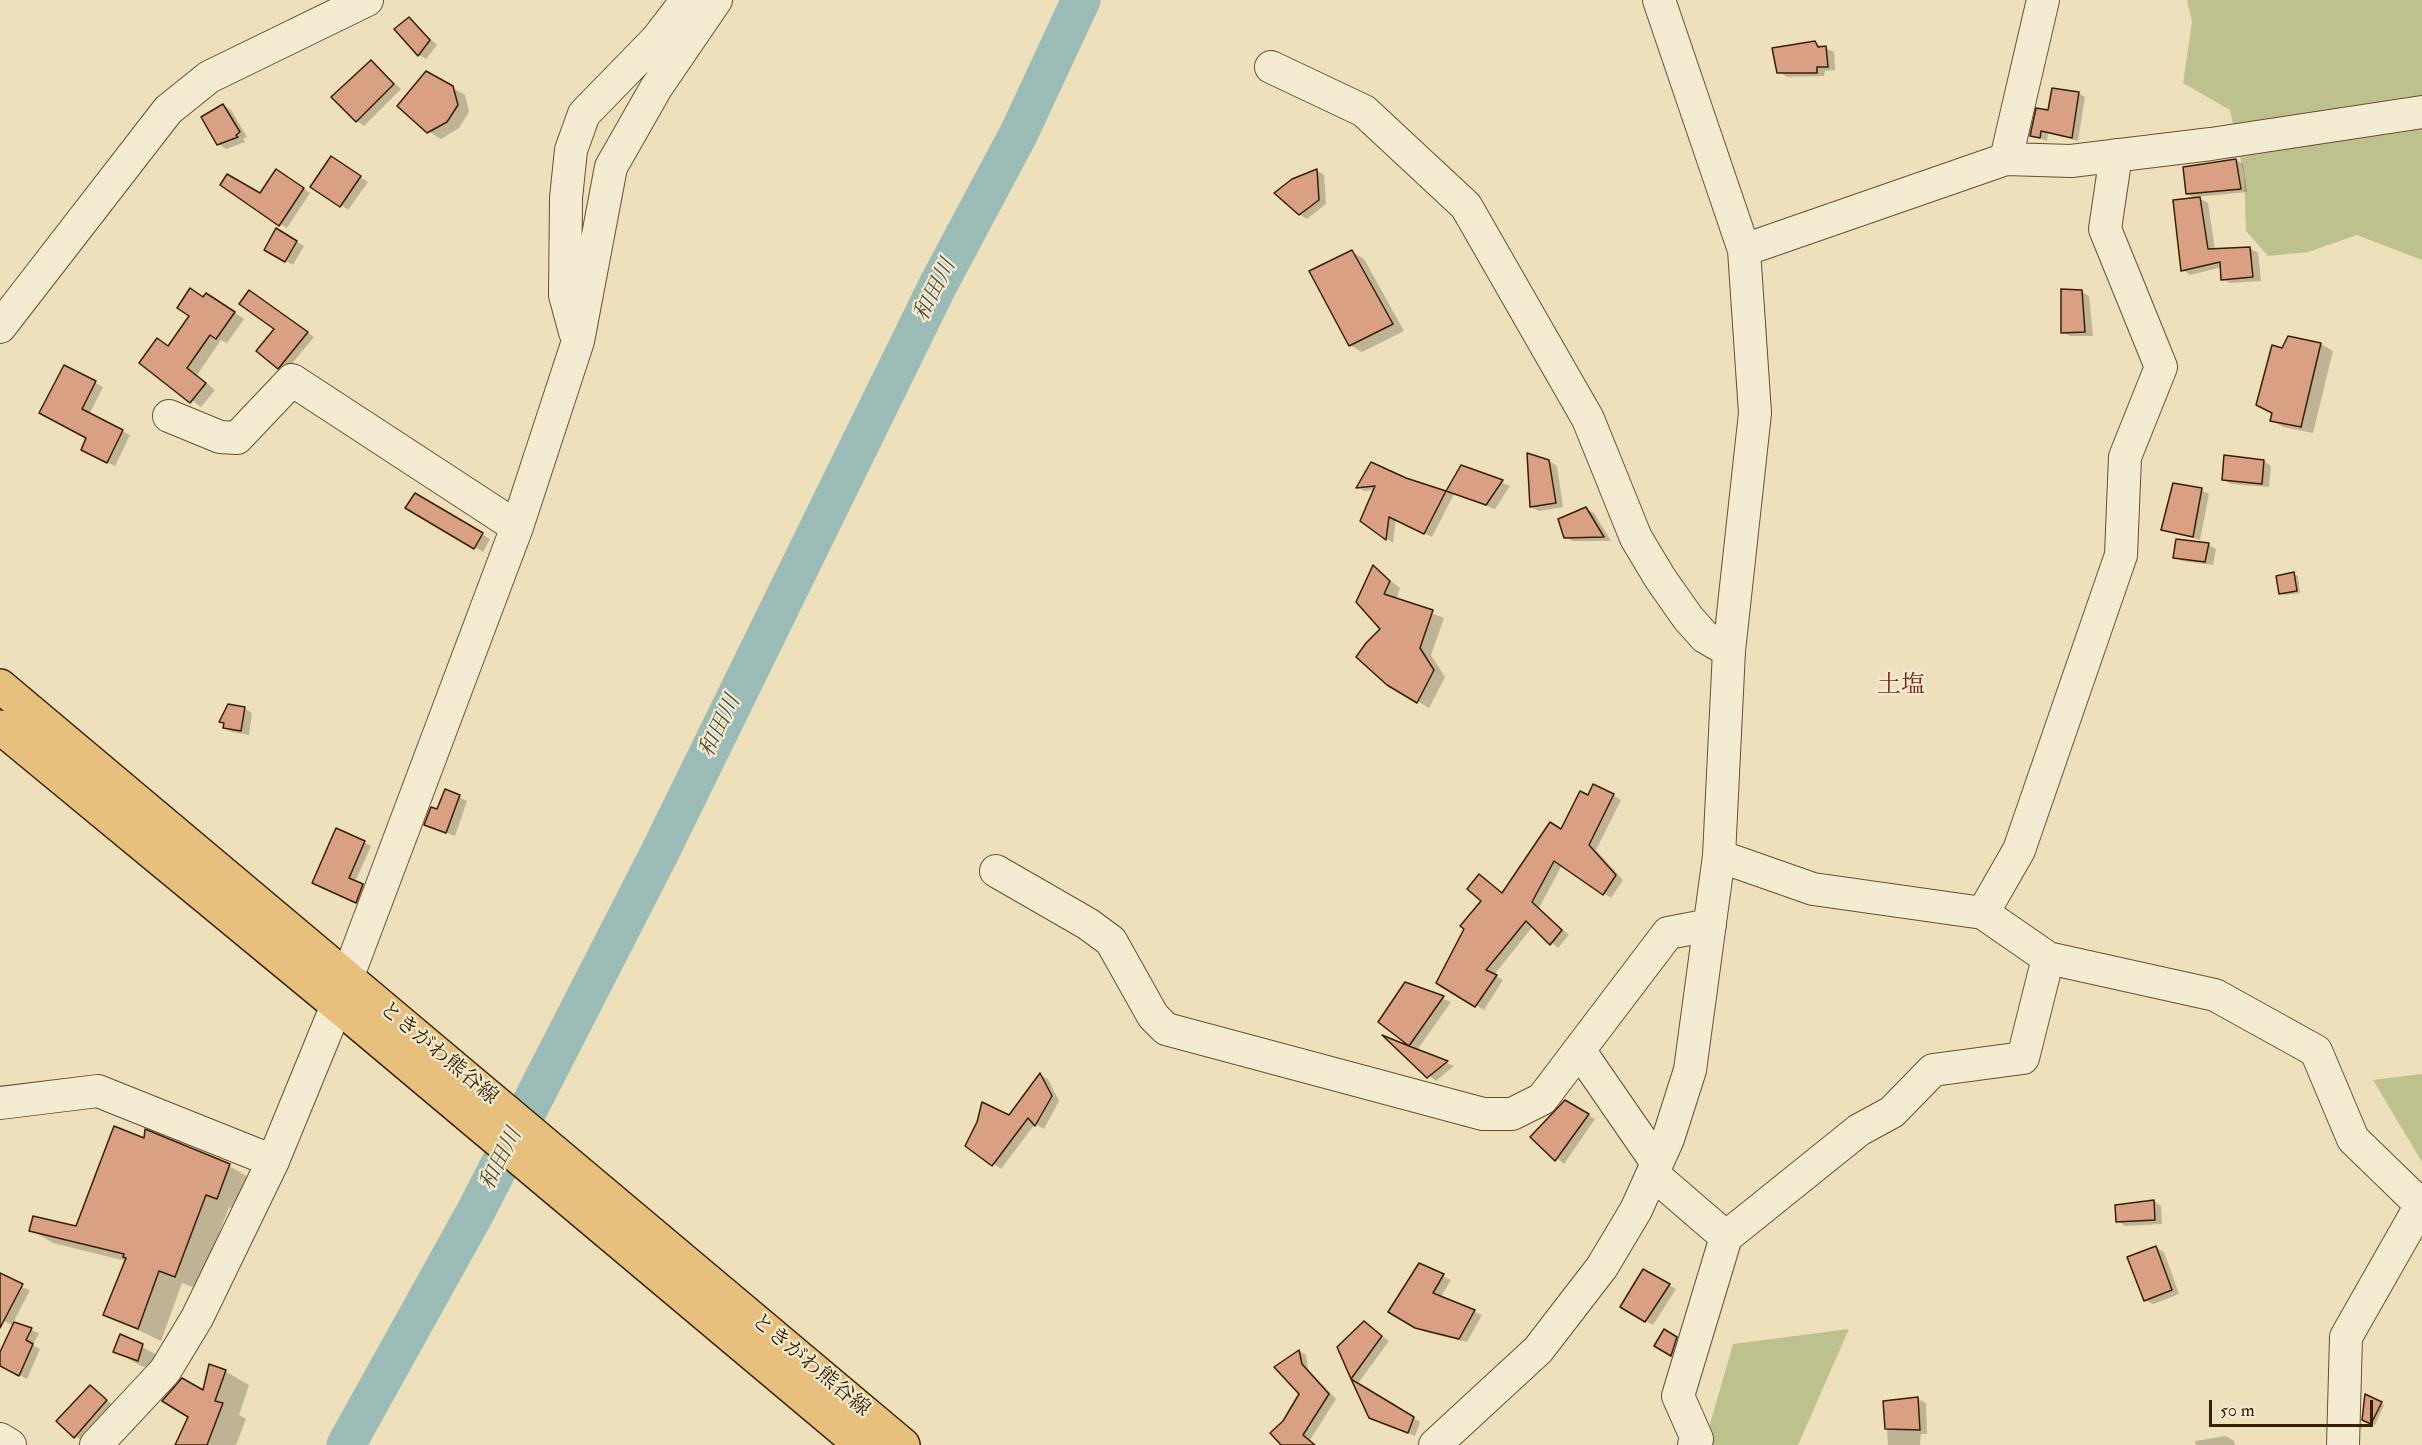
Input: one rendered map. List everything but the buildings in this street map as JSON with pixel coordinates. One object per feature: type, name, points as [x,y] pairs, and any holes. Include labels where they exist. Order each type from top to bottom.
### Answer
[{"type":"main road","name":"ときがわ熊谷線","points":[[0,686],[342,991],[451,1084],[577,1189],[903,1445]]},
{"type":"main road","name":"ときがわ熊谷線","points":[[0,727],[342,991]]},
{"type":"main road","name":"ときがわ熊谷線","points":[[577,1189],[861,1445]]},
{"type":"street","points":[[0,327],[168,110],[209,77],[367,0]]},
{"type":"street","points":[[578,341],[565,295],[566,198],[571,150],[584,114],[657,39],[687,0]]},
{"type":"street","points":[[96,1445],[165,1371],[197,1318],[273,1161],[342,991],[517,527],[578,341],[611,167],[656,88],[716,0]]},
{"type":"street","points":[[1435,1445],[1538,1350],[1602,1267],[1636,1210],[1655,1168],[1690,1070],[1719,856],[1729,651],[1755,413],[1744,250],[1659,0]]},
{"type":"street","points":[[2006,159],[2043,0]]},
{"type":"street","points":[[1271,67],[1364,111],[1466,206],[1588,419],[1636,538],[1688,618],[1705,637],[1729,651]]},
{"type":"street","points":[[1744,250],[2006,159],[2071,161],[2211,144],[2422,112]]},
{"type":"street","points":[[1983,913],[2019,850],[2121,555],[2125,457],[2161,367],[2106,229],[2116,155]]},
{"type":"street","points":[[169,416],[220,437],[237,438],[292,380],[517,527]]},
{"type":"street","points":[[1719,856],[1813,889],[1983,913],[2048,957],[2215,995],[2316,1051],[2353,1139],[2421,1205],[2346,1337],[2343,1445]]},
{"type":"street","points":[[996,872],[1088,924],[1111,941],[1153,1016],[1167,1029],[1483,1114],[1512,1114],[1542,1099],[1668,933],[1710,925]]},
{"type":"street","points":[[1694,1445],[1697,1439],[1678,1396],[1726,1237],[1859,1130],[1892,1112],[1933,1070],[2023,1058],[2048,957]]},
{"type":"street","points":[[1579,1050],[1655,1168],[1726,1237]]},
{"type":"street","points":[[0,1103],[98,1091],[273,1161]]},
{"type":"street","points":[[0,1439],[10,1445]]},
{"type":"green space","points":[[2187,0],[2422,0],[2422,260],[2357,235],[2308,252],[2268,256],[2246,231],[2244,175],[2230,110],[2183,83],[2192,22]]},
{"type":"green space","points":[[2422,1074],[2422,1162],[2373,1080]]},
{"type":"green space","points":[[1849,1329],[1798,1445],[1704,1445],[1733,1344]]},
{"type":"waterway","name":"和田川","points":[[346,1445],[476,1211],[659,854],[938,285],[1019,133],[1081,0]]},
{"type":"district","name":"土塩","points":[[1901,687]]}]
